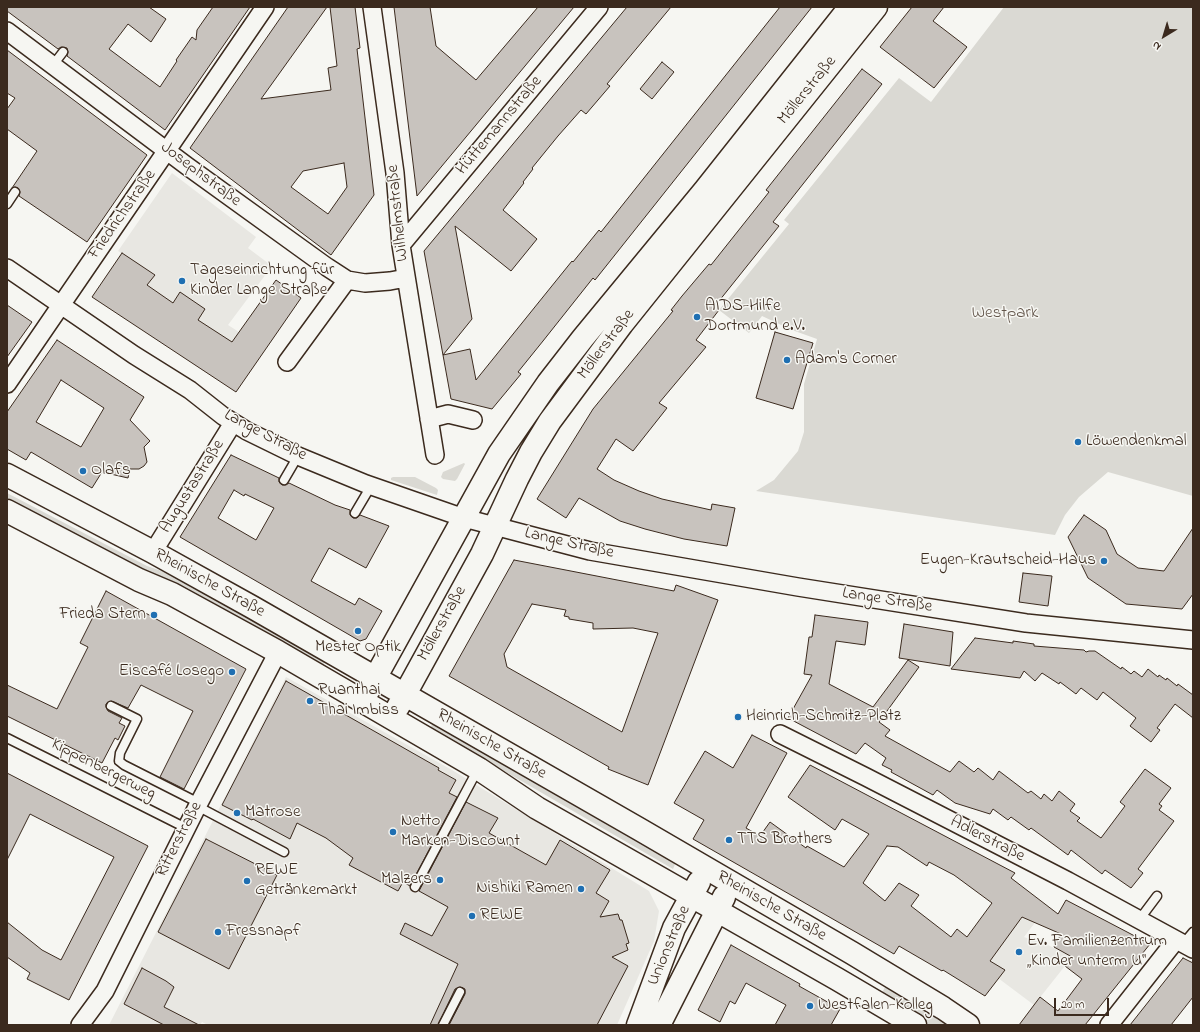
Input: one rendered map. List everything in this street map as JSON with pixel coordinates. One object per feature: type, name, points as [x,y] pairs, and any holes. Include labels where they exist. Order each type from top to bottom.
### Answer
[{"type":"main road","name":"Möllerstraße","points":[[362,702],[499,454],[548,383],[583,338],[705,190],[850,7]]},
{"type":"main road","name":"Möllerstraße","points":[[391,718],[482,554],[517,479],[550,421],[627,318],[876,7]]},
{"type":"main road","name":"Rheinische Straße","points":[[7,475],[153,552],[375,678],[731,883],[944,1008],[968,1025]]},
{"type":"main road","name":"Rheinische Straße","points":[[7,511],[139,580],[172,594],[278,652],[478,769],[537,808],[691,895],[915,1025]]},
{"type":"main road","name":"Unionstraße","points":[[638,1025],[674,928],[706,869]]},
{"type":"main road","name":"Unionstraße","points":[[659,1025],[731,883]]},
{"type":"street","name":"Friedrichstraße","points":[[7,384],[168,151],[265,7]]},
{"type":"street","name":"Wilhelmstraße","points":[[372,7],[395,173],[401,245],[435,455]]},
{"type":"street","name":"Hüttemannstraße","points":[[401,245],[599,7]]},
{"type":"street","name":"Josephstraße","points":[[7,31],[58,59],[187,166],[314,258],[347,280],[365,283],[406,278]]},
{"type":"street","name":"Lange Straße","points":[[7,268],[190,390],[233,423],[298,456],[371,486],[464,518],[590,551],[798,587],[1026,623],[1193,640]]},
{"type":"street","points":[[287,362],[347,280]]},
{"type":"street","points":[[429,419],[448,414],[474,420]]},
{"type":"street","name":"Augustastraße","points":[[153,552],[233,423]]},
{"type":"street","name":"Ritterstraße","points":[[80,1025],[105,991],[186,828],[278,652]]},
{"type":"street","name":"Adlerstraße","points":[[780,734],[1068,881],[1139,920],[1186,941]]},
{"type":"street","points":[[1109,1025],[1186,941]]},
{"type":"lane","points":[[7,204],[15,192]]},
{"type":"lane","points":[[284,480],[298,456]]},
{"type":"lane","points":[[355,513],[371,486]]},
{"type":"lane","points":[[111,706],[136,719],[120,753],[119,761],[284,852]]},
{"type":"lane","name":"Kippenbergerweg","points":[[7,738],[186,828]]},
{"type":"lane","points":[[415,887],[478,769]]},
{"type":"lane","points":[[1139,920],[1157,896]]},
{"type":"lane","points":[[444,1025],[460,992]]},
{"type":"shaded area","name":"Tageseinrichtung für Kinder Lange Straße","points":[[172,173],[256,237],[248,248],[272,266],[228,325],[239,332],[252,355],[92,297],[121,253],[118,251]]},
{"type":"shaded area","points":[[286,677],[452,770],[649,891],[659,911],[654,941],[617,1025],[208,1025],[202,1022],[200,1025],[109,1025]]},
{"type":"shaded area","name":"Ev. Familienzentrum „Kinder unterm U“","points":[[994,901],[1020,920],[1026,912],[1037,920],[1024,937],[1042,942],[1072,957],[1034,1005],[998,978],[1004,970],[963,943]]},
{"type":"green space","name":"Westpark","points":[[1004,7],[1193,7],[1193,496],[1108,472],[1079,497],[1065,515],[1055,535],[756,491],[774,480],[798,451],[804,432],[804,384],[817,339],[792,330],[762,316],[749,333],[719,310],[789,224],[784,220],[899,78],[931,102]]},
{"type":"green space","points":[[464,463],[465,464],[455,481],[443,479],[441,477],[443,472]]},
{"type":"green space","points":[[393,477],[415,477],[436,488],[438,490],[437,495],[391,480]]},
{"type":"green space","points":[[7,493],[147,566],[182,578],[327,659],[323,665],[184,586],[150,575],[7,500]]},
{"type":"green space","points":[[433,723],[676,862],[673,869],[430,728]]},
{"type":"green space","points":[[887,983],[954,1025],[930,1025],[881,995]]},
{"type":"building","points":[[7,7],[149,7],[166,19],[151,42],[128,24],[109,49],[160,87],[192,37],[196,40],[197,30],[213,7],[250,7],[165,130],[67,56],[67,48],[61,47],[58,49],[7,11]]},
{"type":"building","points":[[288,7],[327,7],[261,99],[331,90],[328,68],[337,66],[330,7],[355,7],[360,48],[357,49],[374,195],[331,255],[190,148]],"holes":[[[344,163],[347,187],[328,214],[291,187],[303,171]]]},
{"type":"building","points":[[394,7],[430,7],[436,46],[476,80],[538,7],[574,7],[417,196]]},
{"type":"building","points":[[627,7],[671,7],[607,84],[610,86],[586,114],[581,110],[558,136],[532,168],[533,169],[523,182],[524,183],[503,210],[537,239],[511,271],[455,226],[472,319],[443,355],[470,349],[476,380],[572,261],[573,262],[599,230],[601,232],[780,7],[812,7],[595,280],[593,278],[518,372],[521,374],[492,409],[451,399],[424,251]]},
{"type":"building","points":[[912,7],[944,7],[933,21],[967,47],[934,88],[880,47]]},
{"type":"building","points":[[7,50],[147,155],[87,242],[19,196],[20,192],[18,188],[12,188],[37,151],[7,129],[7,109],[15,98],[7,93]]},
{"type":"building","points":[[662,62],[674,72],[652,99],[640,89]]},
{"type":"building","points":[[862,69],[882,84],[773,222],[779,226],[715,306],[719,310],[696,340],[706,347],[659,403],[667,408],[633,451],[616,439],[597,469],[614,480],[662,499],[711,510],[712,504],[735,508],[727,546],[684,539],[620,521],[579,498],[566,518],[537,499],[593,409],[673,311],[671,310],[682,296],[709,264],[711,265],[769,192],[766,190]]},
{"type":"building","points":[[122,253],[155,275],[147,285],[173,303],[180,292],[205,309],[198,320],[232,342],[276,280],[301,298],[236,392],[92,297]]},
{"type":"building","points":[[7,305],[32,322],[7,357]]},
{"type":"building","name":"Adam's Corner","points":[[775,332],[813,343],[793,409],[756,398]]},
{"type":"building","points":[[57,340],[144,397],[130,420],[150,441],[144,447],[147,462],[139,469],[130,469],[128,478],[102,472],[92,488],[31,452],[26,460],[7,449],[7,412]],"holes":[[[61,380],[104,408],[81,447],[36,422]]]},
{"type":"building","points":[[231,455],[279,478],[279,482],[282,485],[289,483],[335,505],[350,510],[350,515],[353,518],[357,518],[360,515],[389,526],[366,568],[329,548],[311,581],[355,605],[359,598],[382,611],[366,639],[360,641],[180,537]],"holes":[[[234,490],[244,496],[245,494],[274,508],[256,540],[218,518]]]},
{"type":"building","name":"Eugen-Krautscheid-Haus","points":[[1084,515],[1106,530],[1117,554],[1138,568],[1164,571],[1193,528],[1193,594],[1182,609],[1126,604],[1088,578],[1068,537]]},
{"type":"building","points":[[514,560],[674,591],[676,585],[718,600],[648,785],[608,769],[609,767],[449,676]],"holes":[[[532,604],[566,610],[564,616],[569,617],[569,619],[593,623],[593,629],[633,628],[658,633],[622,732],[507,667],[504,654]]]},
{"type":"building","points":[[1023,573],[1052,576],[1048,606],[1019,602]]},
{"type":"building","points":[[106,591],[246,669],[184,789],[160,777],[193,711],[141,685],[128,708],[111,701],[106,704],[108,711],[122,718],[119,723],[125,726],[118,740],[115,738],[102,763],[7,716],[7,685],[57,709],[88,647],[80,643]]},
{"type":"building","points":[[815,615],[868,622],[865,645],[836,641],[829,684],[873,707],[908,660],[919,667],[879,722],[890,730],[885,736],[950,772],[959,761],[974,772],[978,768],[993,780],[999,771],[1028,793],[1031,791],[1041,799],[1044,794],[1052,801],[1059,791],[1075,804],[1070,811],[1080,818],[1077,821],[1101,838],[1125,806],[1120,802],[1145,769],[1171,788],[1159,804],[1162,806],[1159,810],[1174,821],[1138,869],[1143,873],[1131,888],[1105,870],[1102,874],[1071,850],[1068,855],[1031,828],[1029,830],[1011,817],[1008,820],[993,809],[990,814],[955,803],[937,790],[933,795],[891,772],[892,770],[882,765],[886,758],[865,743],[856,754],[788,718],[812,675],[804,674],[809,637],[812,637]]},
{"type":"building","points":[[904,624],[953,632],[950,666],[899,658]]},
{"type":"building","points":[[975,638],[1013,643],[1013,641],[1034,644],[1034,646],[1084,650],[1086,652],[1095,651],[1121,669],[1122,667],[1131,674],[1134,671],[1142,677],[1148,669],[1158,677],[1159,675],[1166,680],[1167,678],[1177,686],[1178,684],[1193,695],[1193,718],[1175,704],[1157,728],[1160,730],[1151,742],[1130,726],[1136,718],[1103,692],[1097,700],[1081,688],[1076,694],[1060,682],[1059,684],[1042,673],[1035,681],[1024,671],[1020,678],[951,669]]},
{"type":"building","points":[[286,681],[439,768],[438,770],[456,780],[449,793],[457,797],[410,886],[403,882],[398,891],[349,865],[353,858],[326,838],[297,823],[290,839],[253,819],[252,820],[222,805]]},
{"type":"building","points":[[752,735],[787,753],[746,828],[760,836],[770,822],[806,848],[807,846],[844,867],[869,834],[842,819],[835,830],[788,797],[810,765],[1015,873],[1011,878],[1058,914],[1066,900],[1150,944],[1085,1025],[1019,1025],[1040,997],[1058,1011],[1082,979],[1065,966],[1072,957],[1054,947],[1061,934],[1022,917],[990,961],[1005,970],[985,996],[943,970],[942,971],[899,946],[894,954],[693,839],[704,820],[674,803],[705,751],[733,768]],"holes":[[[887,846],[898,847],[927,866],[929,862],[954,875],[992,903],[967,937],[957,929],[951,937],[911,906],[919,895],[899,883],[885,901],[863,883]]]},
{"type":"building","points":[[7,773],[148,846],[69,1000],[27,979],[30,973],[7,957],[7,922],[42,950],[61,960],[114,857],[30,814],[7,860]]},
{"type":"building","points":[[466,802],[498,818],[489,833],[546,865],[560,840],[610,870],[596,893],[609,901],[600,917],[618,914],[620,920],[622,920],[629,943],[626,944],[628,950],[612,957],[628,966],[597,1025],[449,1025],[465,994],[465,989],[460,987],[455,989],[438,1025],[430,1025],[458,964],[400,934],[405,923],[432,936],[448,907],[419,891]]},
{"type":"building","points":[[206,839],[277,875],[229,969],[158,932]]},
{"type":"building","points":[[731,945],[800,984],[799,986],[840,1009],[831,1025],[775,1025],[786,1005],[746,983],[735,1004],[730,1001],[720,1022],[698,1010]]},
{"type":"building","points":[[1183,958],[1193,963],[1193,997],[1171,1025],[1130,1025]]},
{"type":"building","points":[[142,968],[174,987],[164,1007],[199,1025],[164,1025],[124,1004]]},
{"type":"place","name":"Tageseinrichtung für Kinder Lange Straße","points":[[182,281]]},
{"type":"place","name":"AIDS-Hilfe Dortmund e.V.","points":[[697,317]]},
{"type":"place","name":"Adam's Corner","points":[[787,360]]},
{"type":"place","name":"Löwendenkmal","points":[[1078,442]]},
{"type":"place","name":"Olafs","points":[[83,471]]},
{"type":"place","name":"Eugen-Krautscheid-Haus","points":[[1104,561]]},
{"type":"place","name":"Frieda Stern","points":[[154,615]]},
{"type":"place","name":"Mester Optik","points":[[358,631]]},
{"type":"place","name":"Eiscafé Losego","points":[[232,672]]},
{"type":"place","name":"Ruanthai Thai Imbiss","points":[[310,701]]},
{"type":"place","name":"Heinrich-Schmitz-Platz","points":[[738,717]]},
{"type":"place","name":"Matrose","points":[[237,813]]},
{"type":"place","name":"Netto Marken-Discount","points":[[393,832]]},
{"type":"place","name":"TTS Brothers","points":[[729,840]]},
{"type":"place","name":"Malzers","points":[[440,880]]},
{"type":"place","name":"REWE Getränkemarkt","points":[[247,881]]},
{"type":"place","name":"Nishiki Ramen","points":[[581,889]]},
{"type":"place","name":"REWE","points":[[472,916]]},
{"type":"place","name":"Fressnapf","points":[[218,932]]},
{"type":"place","name":"Ev. Familienzentrum „Kinder unterm U“","points":[[1019,952]]},
{"type":"place","name":"Westfalen-Kolleg","points":[[810,1006]]}]
